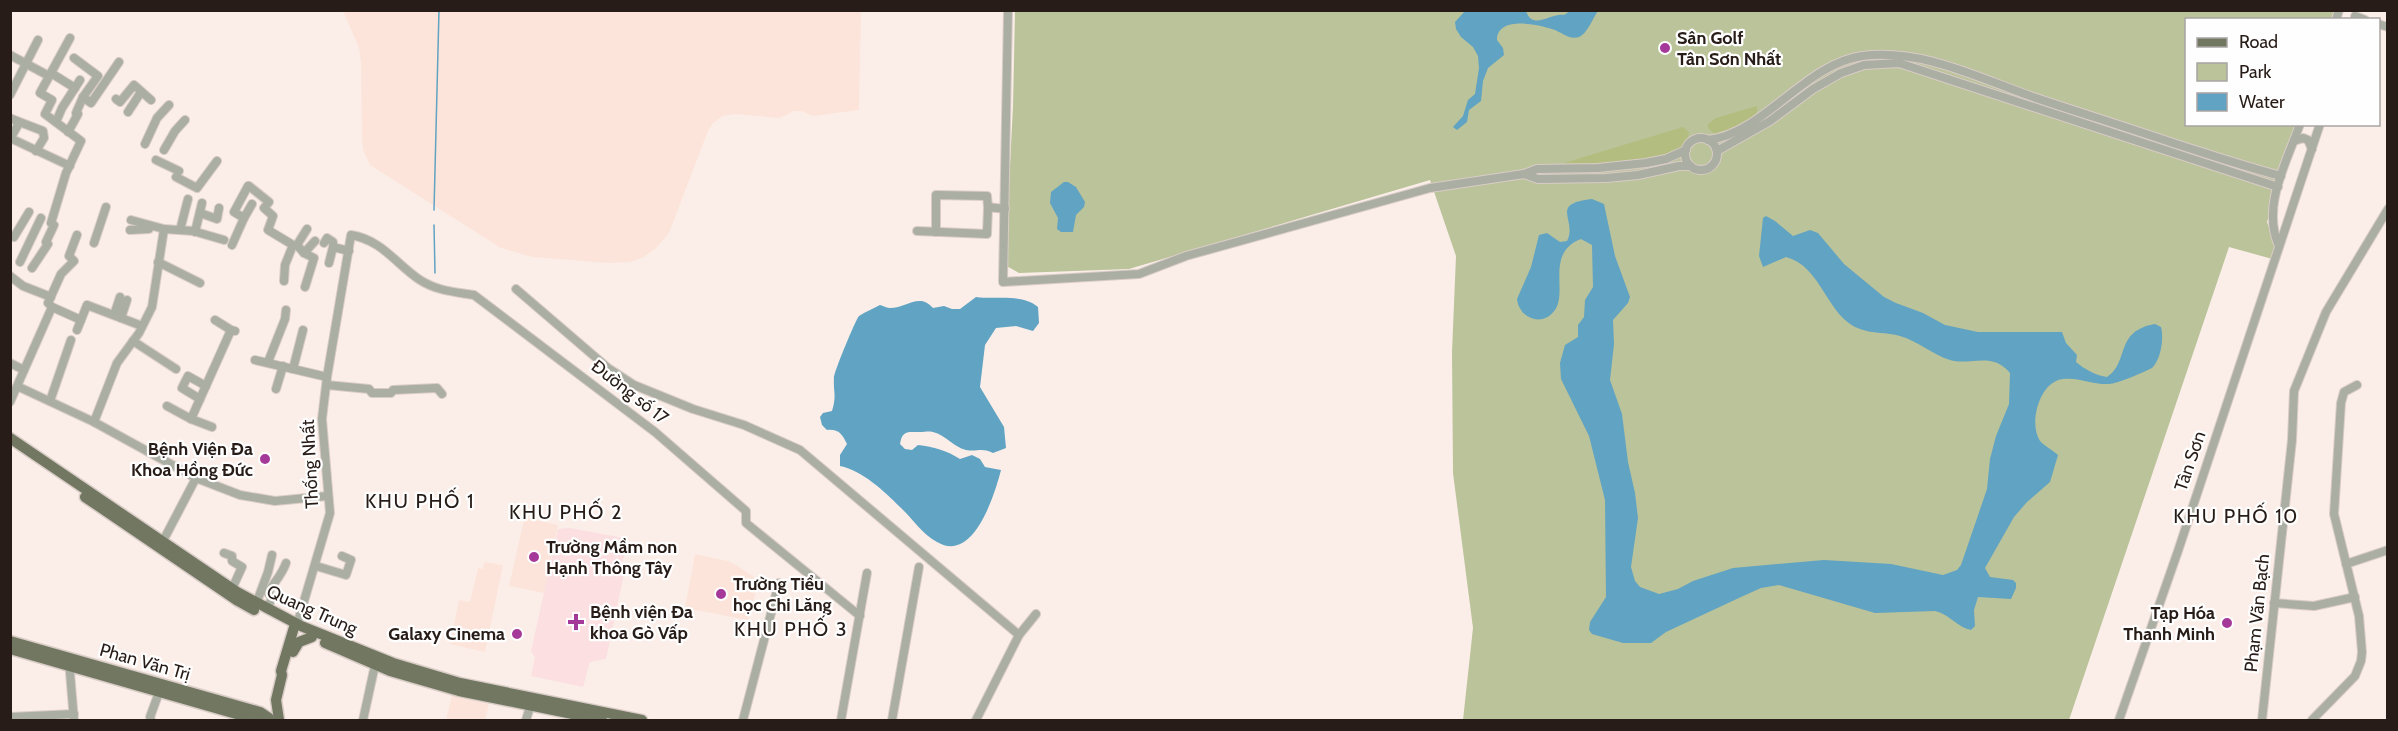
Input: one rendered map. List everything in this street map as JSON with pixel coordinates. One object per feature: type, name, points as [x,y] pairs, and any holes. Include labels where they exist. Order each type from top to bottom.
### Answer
[{"type":"main road","name":"Quang Trung","points":[[10,438],[238,602],[393,663],[480,692],[602,720]]},
{"type":"main road","name":"Quang Trung","points":[[10,446],[160,544],[312,637],[375,664],[449,689],[480,692]]},
{"type":"main road","name":"Thống Nhất","points":[[282,675],[286,672],[293,652],[297,626]]},
{"type":"main road","name":"Thống Nhất","points":[[269,719],[276,700],[281,671],[297,626]]},
{"type":"main road","points":[[293,652],[299,642],[312,637]]},
{"type":"main road","name":"Phan Văn Trị","points":[[10,641],[69,662]]},
{"type":"main road","name":"Phan Văn Trị","points":[[10,649],[69,662],[161,688],[260,712],[269,719]]},
{"type":"main road","name":"Quang Trung","points":[[531,703],[642,720]]},
{"type":"street","points":[[1008,10],[1003,282],[1139,274],[1186,256],[1430,188],[1543,169],[1592,168],[1666,159],[1686,150],[1695,139],[1708,140],[1724,137],[1765,112],[1787,95],[1842,62],[1859,56],[1906,55],[1942,65],[2032,101]]},
{"type":"street","points":[[38,129],[52,99],[40,93],[70,38]]},
{"type":"street","points":[[10,95],[14,80],[27,63],[38,40]]},
{"type":"street","points":[[1882,54],[1882,64]]},
{"type":"street","points":[[10,55],[50,75],[78,84],[56,123]]},
{"type":"street","points":[[68,132],[78,114],[76,113],[83,97],[98,76],[74,58]]},
{"type":"street","points":[[83,97],[91,103],[119,62]]},
{"type":"street","points":[[1717,151],[1770,121],[1841,73],[1864,65],[1899,63],[2281,176]]},
{"type":"street","points":[[1939,74],[1942,65]]},
{"type":"street","points":[[116,99],[120,102],[134,85],[151,100]]},
{"type":"street","points":[[128,112],[141,92]]},
{"type":"street","points":[[1787,95],[1793,104]]},
{"type":"street","points":[[145,144],[157,118],[169,105]]},
{"type":"street","points":[[32,268],[48,244],[46,242],[70,166],[84,142],[45,114]]},
{"type":"street","points":[[14,120],[18,125],[11,138],[70,166]]},
{"type":"street","points":[[14,120],[43,131],[44,138],[36,151]]},
{"type":"street","points":[[164,150],[175,131],[185,120]]},
{"type":"street","points":[[2279,246],[2272,222],[2273,209],[2281,176],[2299,126]]},
{"type":"street","name":"Tân Sơn","points":[[2119,720],[2178,551],[2319,126]]},
{"type":"street","points":[[2138,135],[2236,174],[2278,187]]},
{"type":"street","points":[[2294,141],[2303,138],[2308,140],[2312,149]]},
{"type":"street","points":[[1524,174],[1538,179],[1593,178],[1638,175],[1679,166],[1690,166],[1698,170],[1715,163],[1717,151],[1708,140]]},
{"type":"street","points":[[1686,150],[1686,159],[1690,166]]},
{"type":"street","points":[[156,160],[197,188],[217,161]]},
{"type":"street","points":[[2236,174],[2240,164]]},
{"type":"street","points":[[1592,168],[1593,178]]},
{"type":"street","points":[[244,219],[234,212],[249,186],[269,202],[264,208],[273,216],[268,230],[293,245],[285,265],[284,281]]},
{"type":"street","points":[[917,231],[936,232],[987,234],[987,196],[936,195],[936,232]]},
{"type":"street","points":[[180,230],[188,200]]},
{"type":"street","points":[[195,232],[202,203]]},
{"type":"street","points":[[131,220],[164,229],[195,232],[228,243],[252,204]]},
{"type":"street","points":[[94,243],[106,207]]},
{"type":"street","points":[[988,207],[1005,209]]},
{"type":"street","points":[[200,213],[217,219],[219,208]]},
{"type":"street","points":[[2273,209],[2274,218],[2280,221],[2290,216]]},
{"type":"street","name":"Phạm Văn Bạch","points":[[2262,720],[2292,440],[2294,392],[2326,312],[2388,209]]},
{"type":"street","points":[[12,236],[29,212]]},
{"type":"street","points":[[20,262],[41,218]]},
{"type":"street","points":[[130,230],[148,229],[150,226]]},
{"type":"street","points":[[94,422],[117,363],[133,341],[152,307],[164,229]]},
{"type":"street","points":[[305,286],[314,258],[304,253],[297,245],[307,229]]},
{"type":"street","points":[[77,235],[69,256],[74,261],[61,274],[48,303],[81,320]]},
{"type":"street","name":"Thống Nhất","points":[[297,626],[330,513],[322,429],[327,381],[351,235]]},
{"type":"street","name":"Đường số 17","points":[[351,235],[364,237],[379,245],[420,279],[440,290],[474,295],[655,432],[746,511],[746,524],[860,616]]},
{"type":"street","points":[[304,253],[324,244],[349,250]]},
{"type":"street","points":[[324,244],[329,262]]},
{"type":"street","points":[[158,262],[200,283]]},
{"type":"street","points":[[10,276],[23,286],[51,297]]},
{"type":"street","points":[[516,289],[608,368],[634,385],[693,409],[744,425],[800,450],[1017,639]]},
{"type":"street","points":[[117,317],[123,298]]},
{"type":"street","points":[[77,330],[87,305],[142,326]]},
{"type":"street","points":[[10,402],[19,387],[24,370],[52,307]]},
{"type":"street","points":[[268,362],[285,319],[286,310]]},
{"type":"street","points":[[191,419],[233,331],[215,320]]},
{"type":"street","points":[[293,369],[303,330]]},
{"type":"street","points":[[50,401],[71,340]]},
{"type":"street","points":[[133,341],[176,369]]},
{"type":"street","points":[[255,360],[283,366],[327,381],[369,388],[372,393],[437,388],[442,394]]},
{"type":"street","points":[[10,363],[24,370]]},
{"type":"street","points":[[276,389],[283,366]]},
{"type":"street","points":[[200,399],[182,388],[188,376],[206,386]]},
{"type":"street","points":[[2312,720],[2355,675],[2361,661],[2360,628],[2355,597],[2334,514],[2337,443],[2343,395],[2357,385]]},
{"type":"street","points":[[19,387],[94,422],[196,478],[261,500],[275,501],[327,496]]},
{"type":"street","points":[[167,406],[212,427]]},
{"type":"street","points":[[160,544],[196,478]]},
{"type":"street","points":[[2346,564],[2388,550]]},
{"type":"street","points":[[224,553],[232,556],[231,561],[242,567],[232,588]]},
{"type":"street","points":[[256,604],[272,555]]},
{"type":"street","points":[[316,566],[346,575],[351,560],[342,556]]},
{"type":"street","points":[[267,609],[273,597],[268,593],[274,580],[283,572],[286,563]]},
{"type":"street","points":[[892,720],[919,567]]},
{"type":"street","points":[[841,720],[867,573]]},
{"type":"street","points":[[743,720],[779,583]]},
{"type":"street","points":[[2274,603],[2314,606],[2355,597]]},
{"type":"street","points":[[976,720],[1017,639],[1036,614]]},
{"type":"street","points":[[10,717],[74,717],[69,662]]},
{"type":"street","points":[[363,720],[375,664]]},
{"type":"street","points":[[151,720],[150,717],[161,688]]},
{"type":"street","points":[[526,720],[531,703]]},
{"type":"shaded area","points":[[343,11],[861,11],[859,110],[813,116],[794,111],[780,118],[735,114],[723,116],[713,123],[708,131],[669,233],[656,248],[644,257],[630,262],[608,263],[532,257],[501,248],[370,165],[363,150],[359,48]]},
{"type":"shaded area","name":"Trường Mầm non Hạnh Thông Tây","points":[[527,518],[558,525],[544,593],[509,586],[524,520]]},
{"type":"shaded area","name":"Bệnh viện Đa khoa Gò Vấp","points":[[570,528],[629,539],[622,563],[626,565],[606,659],[590,662],[583,687],[531,676],[535,657],[531,651],[558,529]]},
{"type":"shaded area","name":"Trường Tiểu học Chi Lăng","points":[[695,554],[728,561],[759,581],[748,620],[685,608]]},
{"type":"shaded area","points":[[484,562],[503,565],[485,652],[450,644],[459,600],[470,602],[478,568],[483,569]]},
{"type":"shaded area","points":[[452,695],[489,704],[485,720],[446,720]]},
{"type":"green space","name":"Sân Golf Tân Sơn Nhất","points":[[1015,11],[2334,11],[2331,18],[2185,18],[2185,126],[2298,126],[2267,222],[2279,252],[2276,260],[2229,247],[2069,720],[1463,720],[1473,628],[1453,473],[1452,352],[1456,256],[1430,180],[1129,269],[1019,273],[1005,265]]},
{"type":"green space","points":[[1757,106],[1755,116],[1724,134],[1716,135],[1708,128],[1708,124],[1716,118]]},
{"type":"green space","points":[[1683,127],[1689,132],[1686,142],[1681,149],[1672,154],[1625,162],[1564,163]]},
{"type":"water","points":[[1466,10],[1526,11],[1529,17],[1537,21],[1564,15],[1570,11],[1598,11],[1579,37],[1565,35],[1537,25],[1519,24],[1503,27],[1497,40],[1503,48],[1504,55],[1488,68],[1483,81],[1481,101],[1469,110],[1467,122],[1457,130],[1453,127],[1463,116],[1468,100],[1475,94],[1479,68],[1478,56],[1473,47],[1461,37],[1456,29],[1455,22]]},
{"type":"water","points":[[1064,182],[1076,187],[1085,202],[1084,207],[1076,215],[1073,232],[1061,232],[1057,229],[1058,218],[1050,203],[1051,192]]},
{"type":"water","points":[[1592,199],[1604,204],[1615,256],[1630,297],[1628,303],[1613,320],[1614,344],[1610,380],[1622,414],[1638,518],[1631,567],[1635,581],[1640,587],[1659,594],[1733,568],[1824,560],[1891,564],[1943,575],[1957,570],[1961,565],[1987,489],[1990,459],[1996,436],[2009,404],[2010,373],[1996,363],[1950,360],[1907,338],[1865,331],[1849,323],[1832,304],[1808,270],[1798,262],[1786,257],[1763,267],[1759,256],[1763,218],[1766,216],[1793,236],[1810,230],[1818,233],[1844,264],[1884,297],[1945,325],[1978,332],[2062,332],[2066,343],[2077,355],[2076,362],[2091,372],[2107,377],[2114,371],[2133,333],[2142,328],[2155,324],[2161,327],[2160,354],[2152,368],[2124,380],[2103,384],[2063,379],[2048,387],[2042,395],[2036,414],[2037,433],[2040,441],[2058,455],[2050,482],[2014,517],[1985,568],[1990,577],[2013,580],[2016,583],[2011,599],[1978,597],[1974,610],[1975,626],[1971,630],[1935,611],[1875,613],[1779,585],[1761,588],[1741,597],[1666,632],[1651,643],[1623,643],[1592,634],[1589,630],[1590,622],[1606,597],[1605,500],[1589,436],[1561,379],[1560,363],[1565,345],[1578,337],[1578,325],[1584,317],[1585,300],[1593,287],[1592,245],[1581,239],[1570,245],[1564,253],[1560,263],[1558,302],[1550,315],[1544,319],[1526,316],[1517,299],[1531,267],[1539,235],[1547,233],[1560,242],[1567,241],[1568,209],[1579,201]]},
{"type":"water","points":[[976,297],[1017,298],[1032,303],[1038,307],[1039,323],[1033,331],[1016,326],[996,328],[985,345],[980,387],[1004,427],[1006,448],[993,453],[966,450],[930,432],[912,432],[902,436],[900,444],[905,449],[912,450],[918,445],[940,449],[960,459],[972,455],[980,459],[985,467],[1001,470],[994,494],[981,523],[962,543],[950,546],[937,542],[927,535],[873,482],[857,472],[840,466],[840,455],[847,444],[840,433],[827,430],[822,425],[820,417],[823,413],[832,411],[835,374],[859,316],[880,305],[889,308],[918,301],[928,303],[933,308],[944,306],[960,309]]},
{"type":"waterway","points":[[434,210],[439,10]]},
{"type":"waterway","points":[[434,225],[435,273]]},
{"type":"place","name":"Sân Golf Tân Sơn Nhất","points":[[1665,48]]},
{"type":"place","name":"Bệnh Viện Đa Khoa Hồng Đức","points":[[265,459]]},
{"type":"place","name":"Trường Mầm non Hạnh Thông Tây","points":[[534,557]]},
{"type":"place","name":"Trường Tiểu học Chi Lăng","points":[[721,594]]},
{"type":"place","name":"Bệnh viện Đa khoa Gò Vấp","points":[[576,622]]},
{"type":"place","name":"Tạp Hóa Thanh Minh","points":[[2227,623]]},
{"type":"place","name":"Galaxy Cinema","points":[[517,634]]},
{"type":"district","name":"KHU PHỐ 1","points":[[420,501]]},
{"type":"district","name":"KHU PHỐ 2","points":[[566,512]]},
{"type":"district","name":"KHU PHỐ 10","points":[[2236,516]]},
{"type":"district","name":"KHU PHỐ 3","points":[[791,629]]}]
